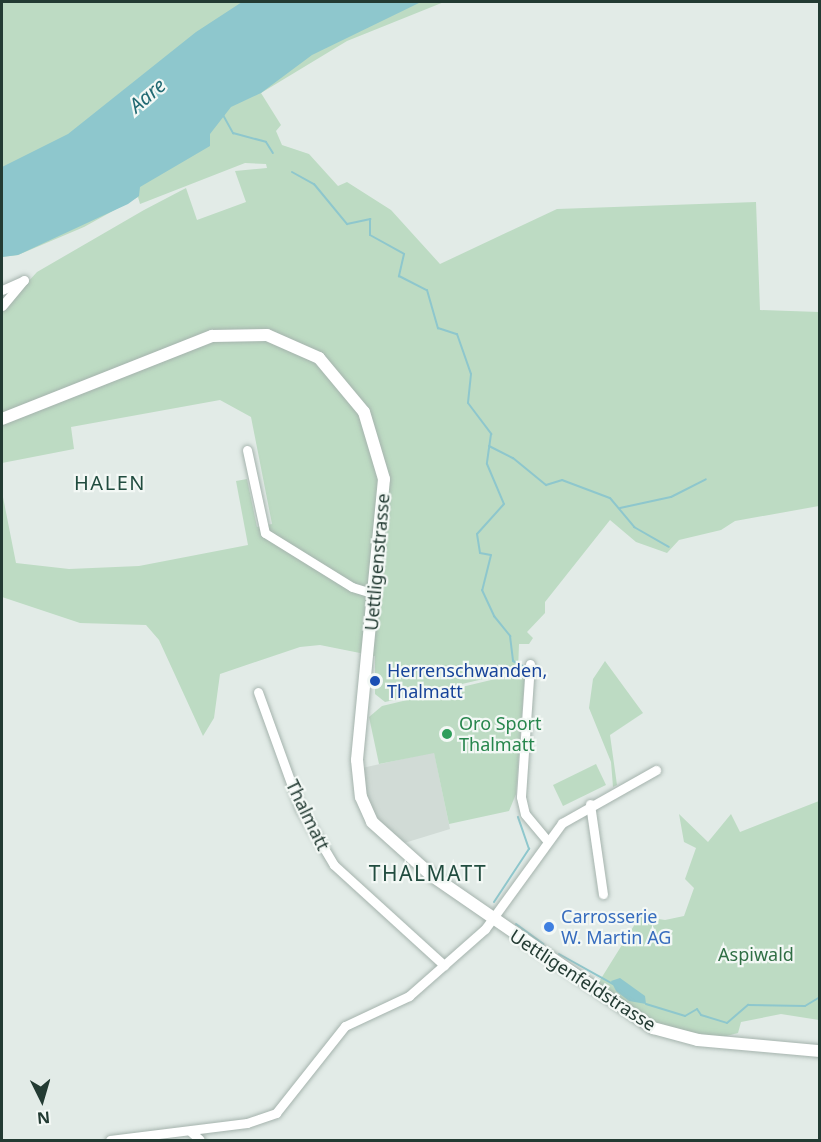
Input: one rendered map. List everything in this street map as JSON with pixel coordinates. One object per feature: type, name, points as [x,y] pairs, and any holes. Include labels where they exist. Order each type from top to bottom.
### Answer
[{"type":"main road","name":"Uettligenstrasse","points":[[2,419],[212,336],[267,335],[302,348],[352,394],[381,456],[385,504],[357,760],[364,806],[393,845],[492,919]]},
{"type":"main road","name":"Uettligenfeldstrasse","points":[[492,919],[661,1031],[698,1040],[819,1051]]},
{"type":"street","points":[[2,290],[24,280],[2,306]]},
{"type":"street","points":[[247,450],[263,531],[352,587],[375,594]]},
{"type":"street","points":[[530,664],[521,798],[525,814],[547,840]]},
{"type":"street","name":"Thalmatt","points":[[258,692],[300,808],[334,865],[444,965]]},
{"type":"street","points":[[110,1140],[256,1121],[276,1113],[345,1026],[360,1015],[402,1001],[492,919],[547,840],[562,823],[590,804],[656,770]]},
{"type":"street","points":[[590,804],[603,894]]},
{"type":"street","points":[[190,1131],[200,1140]]},
{"type":"shaded area","points":[[434,752],[450,829],[401,844],[376,818],[366,795],[362,768]]},
{"type":"green space","points":[[2,2],[444,2],[347,41],[261,93],[281,125],[276,131],[282,145],[309,154],[338,186],[347,182],[391,210],[440,264],[557,209],[756,202],[760,310],[819,312],[819,506],[735,521],[721,530],[679,540],[667,553],[636,542],[610,520],[545,602],[545,613],[527,632],[533,638],[529,644],[519,644],[518,671],[385,702],[375,694],[375,656],[320,645],[300,647],[220,674],[214,718],[203,736],[159,640],[146,625],[80,623],[2,597],[2,492],[16,563],[69,569],[139,566],[248,545],[236,481],[247,479],[257,527],[272,524],[251,417],[220,400],[71,427],[74,449],[2,463],[2,310],[37,272],[186,188],[197,220],[246,202],[235,171],[267,168],[266,164],[245,163],[140,204],[138,197],[84,227],[18,255],[2,257]]},
{"type":"green space","points":[[605,661],[643,713],[610,735],[617,785],[613,787],[611,762],[589,708],[593,679]]},
{"type":"green space","name":"Oro Sport Thalmatt","points":[[525,672],[516,794],[509,811],[449,824],[434,753],[379,764],[369,717],[382,706]]},
{"type":"green space","points":[[596,764],[606,785],[563,806],[553,785]]},
{"type":"green space","name":"Aspiwald","points":[[819,801],[819,1020],[781,1014],[741,1022],[738,1033],[719,1038],[659,1026],[597,985],[640,916],[665,920],[684,916],[694,888],[685,879],[696,848],[684,842],[679,814],[708,842],[731,814],[740,832]]},
{"type":"water","name":"Aare","points":[[242,2],[421,2],[312,55],[261,93],[231,107],[210,134],[210,146],[140,187],[139,196],[128,204],[18,255],[2,257],[2,167],[68,134],[196,32]]},
{"type":"water","points":[[620,978],[645,996],[646,1004],[629,1001],[616,991],[611,981]]},
{"type":"waterway","points":[[223,115],[233,133],[266,142],[273,153]]},
{"type":"waterway","points":[[292,172],[314,184],[347,224],[370,219],[370,235],[404,254],[399,276],[427,290],[438,328],[457,334],[471,374],[468,403],[491,434],[487,464],[504,504],[477,534],[480,553],[491,555],[482,590],[494,616],[510,636],[513,661],[525,667]]},
{"type":"waterway","points":[[489,446],[513,458],[546,485],[562,480],[610,498],[634,527],[669,547]]},
{"type":"waterway","points":[[620,508],[671,497],[706,479]]},
{"type":"waterway","points":[[494,902],[529,849],[518,817]]},
{"type":"waterway","points":[[516,924],[544,944]]},
{"type":"waterway","points":[[559,954],[613,984]]},
{"type":"waterway","points":[[646,1004],[685,1016],[697,1009],[701,1015],[727,1023],[748,1005],[805,1006],[820,997]]},
{"type":"place","name":"Herrenschwanden, Thalmatt","points":[[375,681]]},
{"type":"place","name":"Oro Sport Thalmatt","points":[[447,734]]},
{"type":"place","name":"Carrosserie W. Martin AG","points":[[549,927]]},
{"type":"district","name":"HALEN","points":[[110,482]]},
{"type":"district","name":"THALMATT","points":[[428,873]]}]
